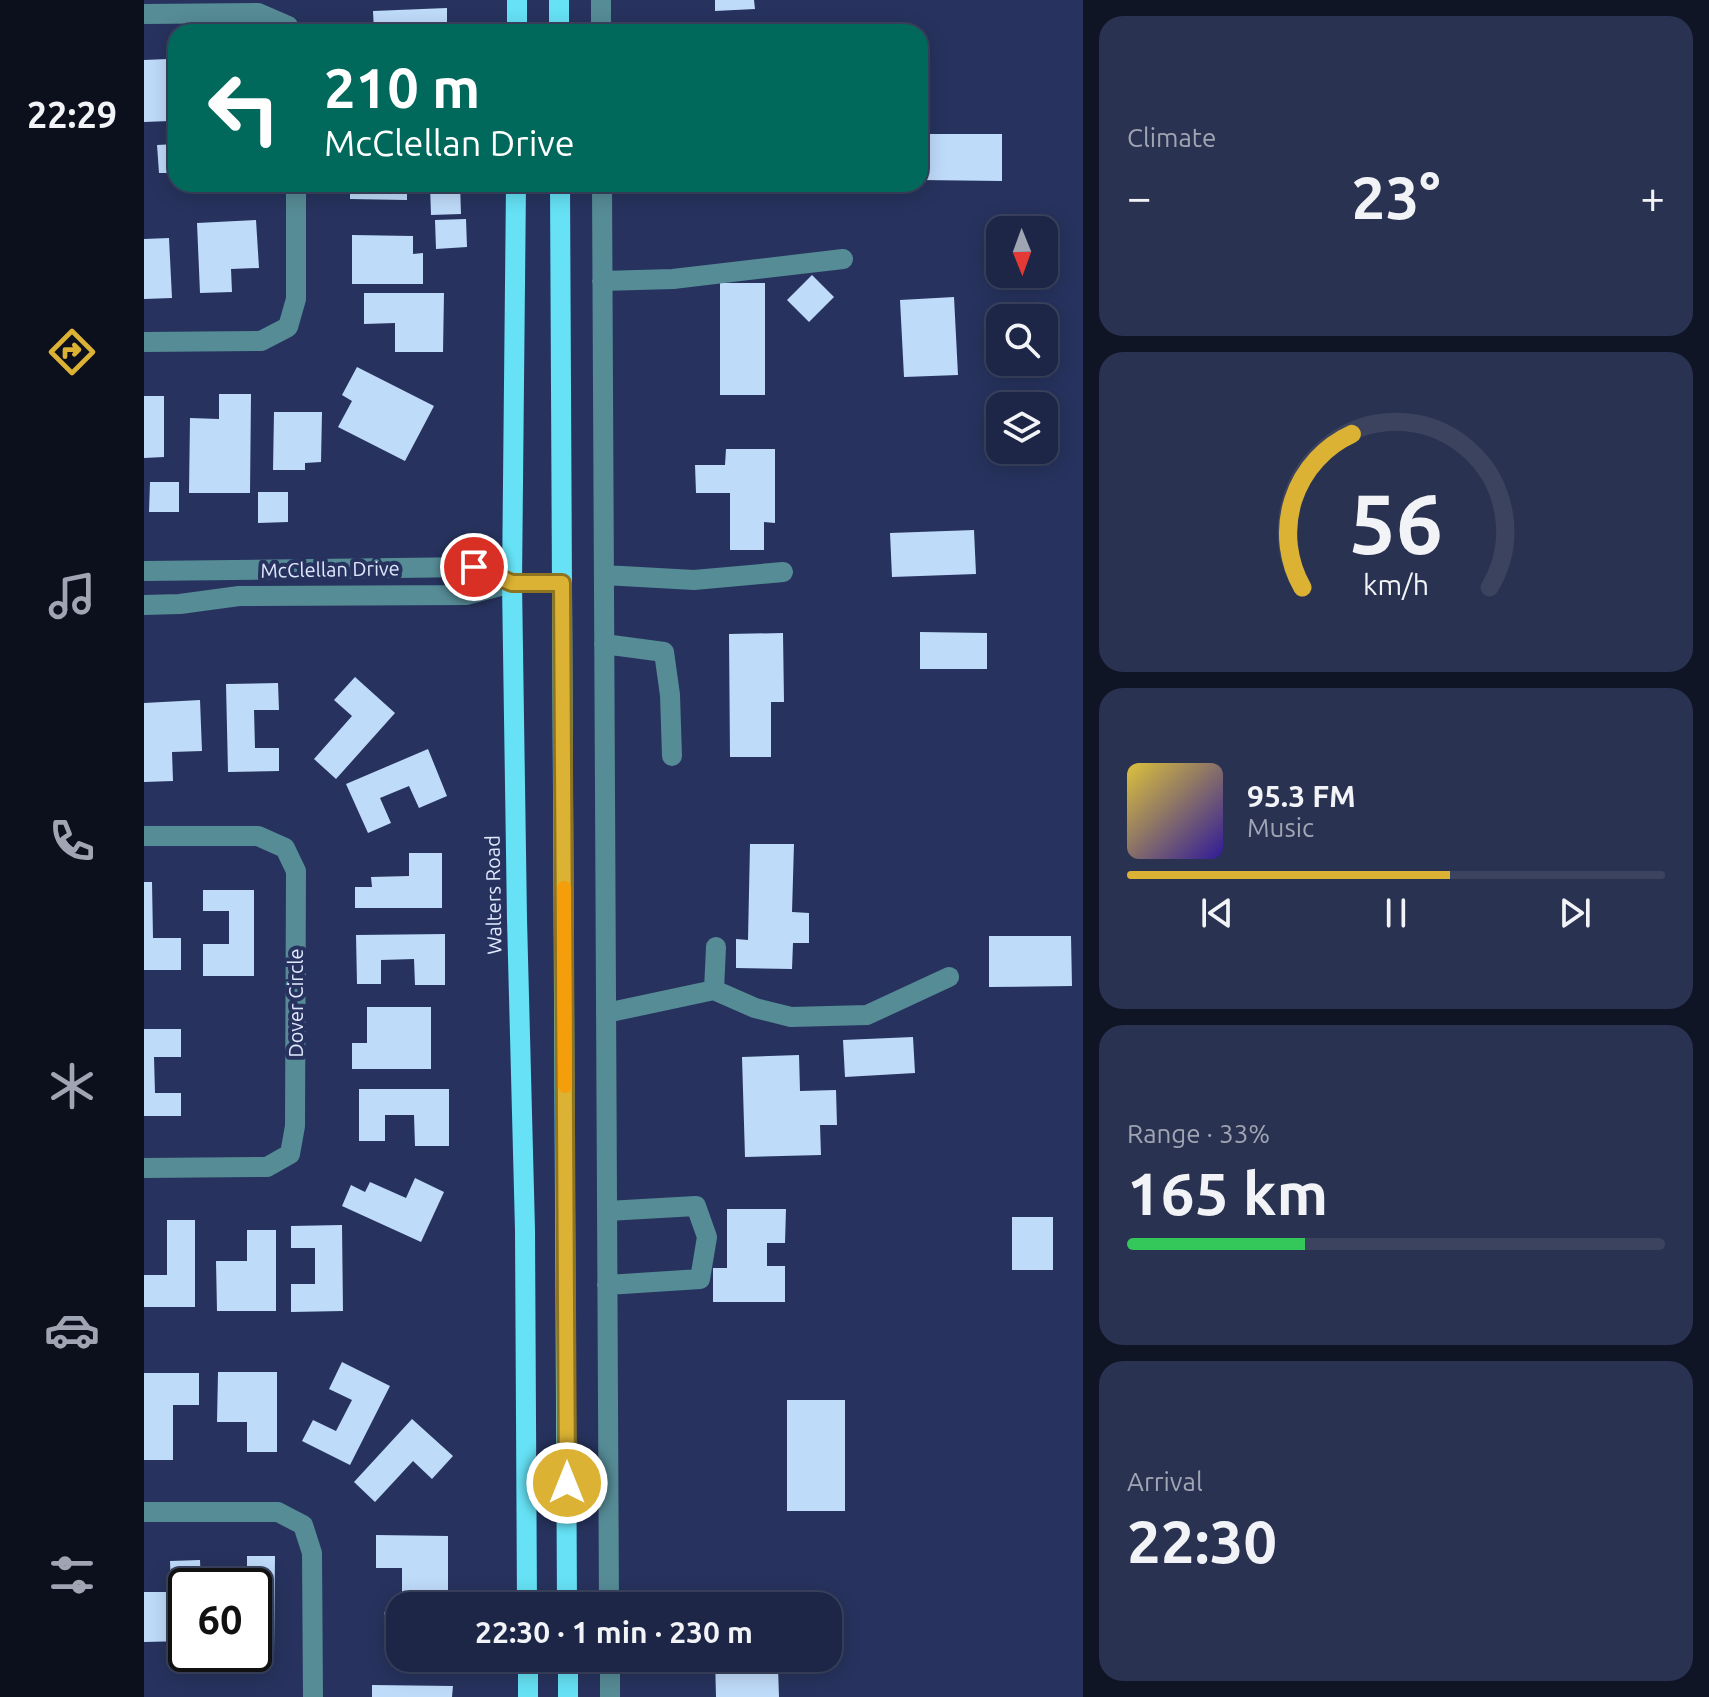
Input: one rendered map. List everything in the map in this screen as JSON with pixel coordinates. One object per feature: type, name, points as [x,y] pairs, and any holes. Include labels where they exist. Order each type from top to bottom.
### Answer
[{"type":"main road","points":[[517,0],[517,24]]},
{"type":"main road","points":[[559,0],[559,24]]},
{"type":"main road","name":"Walters Road","points":[[516,192],[512,583],[525,1230],[527,1592]]},
{"type":"main road","points":[[560,192],[567,1592]]},
{"type":"main road","points":[[528,1672],[528,1697]]},
{"type":"main road","points":[[568,1672],[568,1697]]},
{"type":"street","points":[[601,0],[601,24]]},
{"type":"street","points":[[144,14],[258,13],[283,24]]},
{"type":"street","points":[[144,342],[261,341],[288,327],[296,299],[296,192]]},
{"type":"street","points":[[602,192],[609,1592]]},
{"type":"street","points":[[602,281],[673,279],[843,259]]},
{"type":"street","name":"McClellan Drive","points":[[144,571],[474,567],[512,583]]},
{"type":"street","points":[[604,575],[694,580],[783,572]]},
{"type":"street","name":"McClellan Drive","points":[[144,605],[239,596],[466,595],[512,583],[562,583]]},
{"type":"street","points":[[604,644],[664,652],[670,695],[672,756]]},
{"type":"street","name":"Dover Circle","points":[[144,836],[258,836],[285,848],[296,871],[295,1126],[290,1154],[267,1167],[144,1168]]},
{"type":"street","points":[[714,990],[716,947]]},
{"type":"street","points":[[606,1013],[714,990],[755,1008],[791,1017],[867,1015],[949,977]]},
{"type":"street","points":[[607,1211],[696,1206],[707,1237],[700,1279],[607,1285]]},
{"type":"street","points":[[144,1512],[278,1512],[303,1525],[312,1553],[313,1697]]},
{"type":"street","points":[[610,1672],[610,1697]]},
{"type":"building","points":[[715,0],[754,0],[755,9],[715,11]]},
{"type":"building","points":[[447,8],[447,24],[374,24],[373,11]]},
{"type":"building","points":[[168,59],[168,121],[144,122],[144,60]]},
{"type":"building","points":[[928,134],[1002,134],[1002,181],[928,180]]},
{"type":"building","points":[[168,144],[168,173],[159,173],[157,145]]},
{"type":"building","points":[[350,192],[407,192],[407,200],[350,199]]},
{"type":"building","points":[[430,192],[460,192],[461,214],[431,215]]},
{"type":"building","points":[[466,219],[467,247],[436,249],[435,220]]},
{"type":"building","points":[[256,220],[259,268],[231,269],[232,292],[200,293],[197,223]]},
{"type":"building","points":[[352,235],[413,236],[413,254],[423,253],[423,284],[352,284]]},
{"type":"building","points":[[169,238],[172,298],[144,299],[144,239]]},
{"type":"building","points":[[812,275],[834,297],[809,322],[787,300]]},
{"type":"building","points":[[720,283],[765,283],[765,395],[720,395]]},
{"type":"building","points":[[364,293],[444,293],[443,352],[395,352],[395,323],[364,324]]},
{"type":"building","points":[[954,297],[958,375],[904,377],[900,300]]},
{"type":"building","points":[[357,367],[434,406],[405,461],[338,427],[352,401],[342,395]]},
{"type":"building","points":[[219,394],[251,394],[250,493],[189,493],[190,418],[219,419]]},
{"type":"building","points":[[144,396],[164,396],[164,457],[144,458]]},
{"type":"building","points":[[274,412],[322,412],[321,462],[305,463],[305,470],[273,470]]},
{"type":"building","points":[[726,449],[775,449],[775,523],[764,522],[764,550],[730,550],[730,493],[696,493],[695,465],[725,465]]},
{"type":"building","points":[[150,482],[179,482],[179,512],[149,512]]},
{"type":"building","points":[[258,492],[288,492],[288,522],[258,523]]},
{"type":"building","points":[[974,530],[976,574],[892,577],[890,533]]},
{"type":"building","points":[[920,632],[987,633],[987,669],[920,669]]},
{"type":"building","points":[[783,633],[784,702],[771,702],[771,757],[730,757],[729,634]]},
{"type":"building","points":[[355,677],[395,713],[336,779],[314,759],[352,716],[334,700]]},
{"type":"building","points":[[278,683],[279,710],[254,710],[255,748],[279,748],[279,771],[228,772],[226,684]]},
{"type":"building","points":[[200,700],[202,751],[172,752],[173,781],[144,782],[144,703]]},
{"type":"building","points":[[428,749],[447,796],[419,808],[409,786],[380,798],[391,823],[368,833],[346,784]]},
{"type":"building","points":[[750,844],[794,844],[792,912],[809,913],[809,943],[793,943],[792,969],[736,968],[736,939],[748,940]]},
{"type":"building","points":[[409,853],[442,853],[442,908],[355,908],[355,887],[372,887],[371,877],[409,876]]},
{"type":"building","points":[[144,882],[152,882],[153,938],[181,938],[181,970],[144,970]]},
{"type":"building","points":[[203,890],[254,890],[254,976],[203,976],[203,944],[229,944],[229,911],[203,911]]},
{"type":"building","points":[[445,934],[445,985],[415,985],[414,959],[381,960],[381,984],[357,984],[356,935]]},
{"type":"building","points":[[989,936],[1071,936],[1072,986],[989,987]]},
{"type":"building","points":[[367,1007],[431,1007],[431,1069],[352,1069],[352,1043],[367,1043]]},
{"type":"building","points":[[144,1029],[181,1029],[181,1057],[154,1057],[155,1093],[181,1093],[181,1116],[144,1116]]},
{"type":"building","points":[[913,1037],[915,1073],[845,1077],[843,1040]]},
{"type":"building","points":[[799,1055],[800,1091],[836,1090],[837,1125],[820,1125],[821,1155],[745,1157],[742,1057]]},
{"type":"building","points":[[359,1089],[449,1089],[449,1146],[415,1146],[414,1115],[385,1115],[385,1141],[359,1141]]},
{"type":"building","points":[[415,1178],[444,1192],[421,1242],[342,1206],[351,1185],[365,1192],[370,1182],[406,1198]]},
{"type":"building","points":[[727,1209],[786,1209],[785,1243],[767,1243],[767,1266],[785,1266],[785,1302],[713,1302],[713,1268],[727,1268]]},
{"type":"building","points":[[1012,1217],[1053,1217],[1053,1270],[1012,1270]]},
{"type":"building","points":[[167,1220],[195,1220],[195,1307],[144,1307],[144,1275],[167,1275]]},
{"type":"building","points":[[342,1225],[343,1311],[291,1312],[291,1284],[315,1284],[315,1248],[291,1248],[291,1226]]},
{"type":"building","points":[[247,1230],[276,1230],[276,1311],[217,1311],[216,1261],[247,1261]]},
{"type":"building","points":[[342,1362],[390,1386],[350,1465],[302,1441],[313,1420],[336,1431],[352,1400],[329,1389]]},
{"type":"building","points":[[218,1372],[277,1372],[277,1452],[247,1452],[247,1422],[217,1422]]},
{"type":"building","points":[[144,1373],[199,1373],[199,1405],[173,1405],[173,1460],[144,1460]]},
{"type":"building","points":[[787,1400],[845,1400],[845,1511],[787,1511]]},
{"type":"building","points":[[412,1419],[453,1456],[432,1479],[413,1461],[375,1502],[354,1482]]},
{"type":"building","points":[[376,1535],[448,1536],[448,1592],[402,1592],[402,1568],[376,1568]]},
{"type":"building","points":[[247,1556],[275,1556],[274,1654],[272,1568],[247,1568]]},
{"type":"building","points":[[200,1560],[200,1568],[170,1568],[170,1561]]},
{"type":"building","points":[[144,1592],[168,1592],[168,1641],[144,1642]]},
{"type":"building","points":[[384,1612],[386,1612],[386,1643]]},
{"type":"building","points":[[715,1672],[778,1672],[779,1697],[716,1697]]},
{"type":"building","points":[[372,1685],[453,1686],[452,1697],[372,1697]]},
{"type":"slow traffic","points":[[564,888],[565,1086]]},
{"type":"route","points":[[474,567],[512,583],[562,583],[567,1483]]}]
